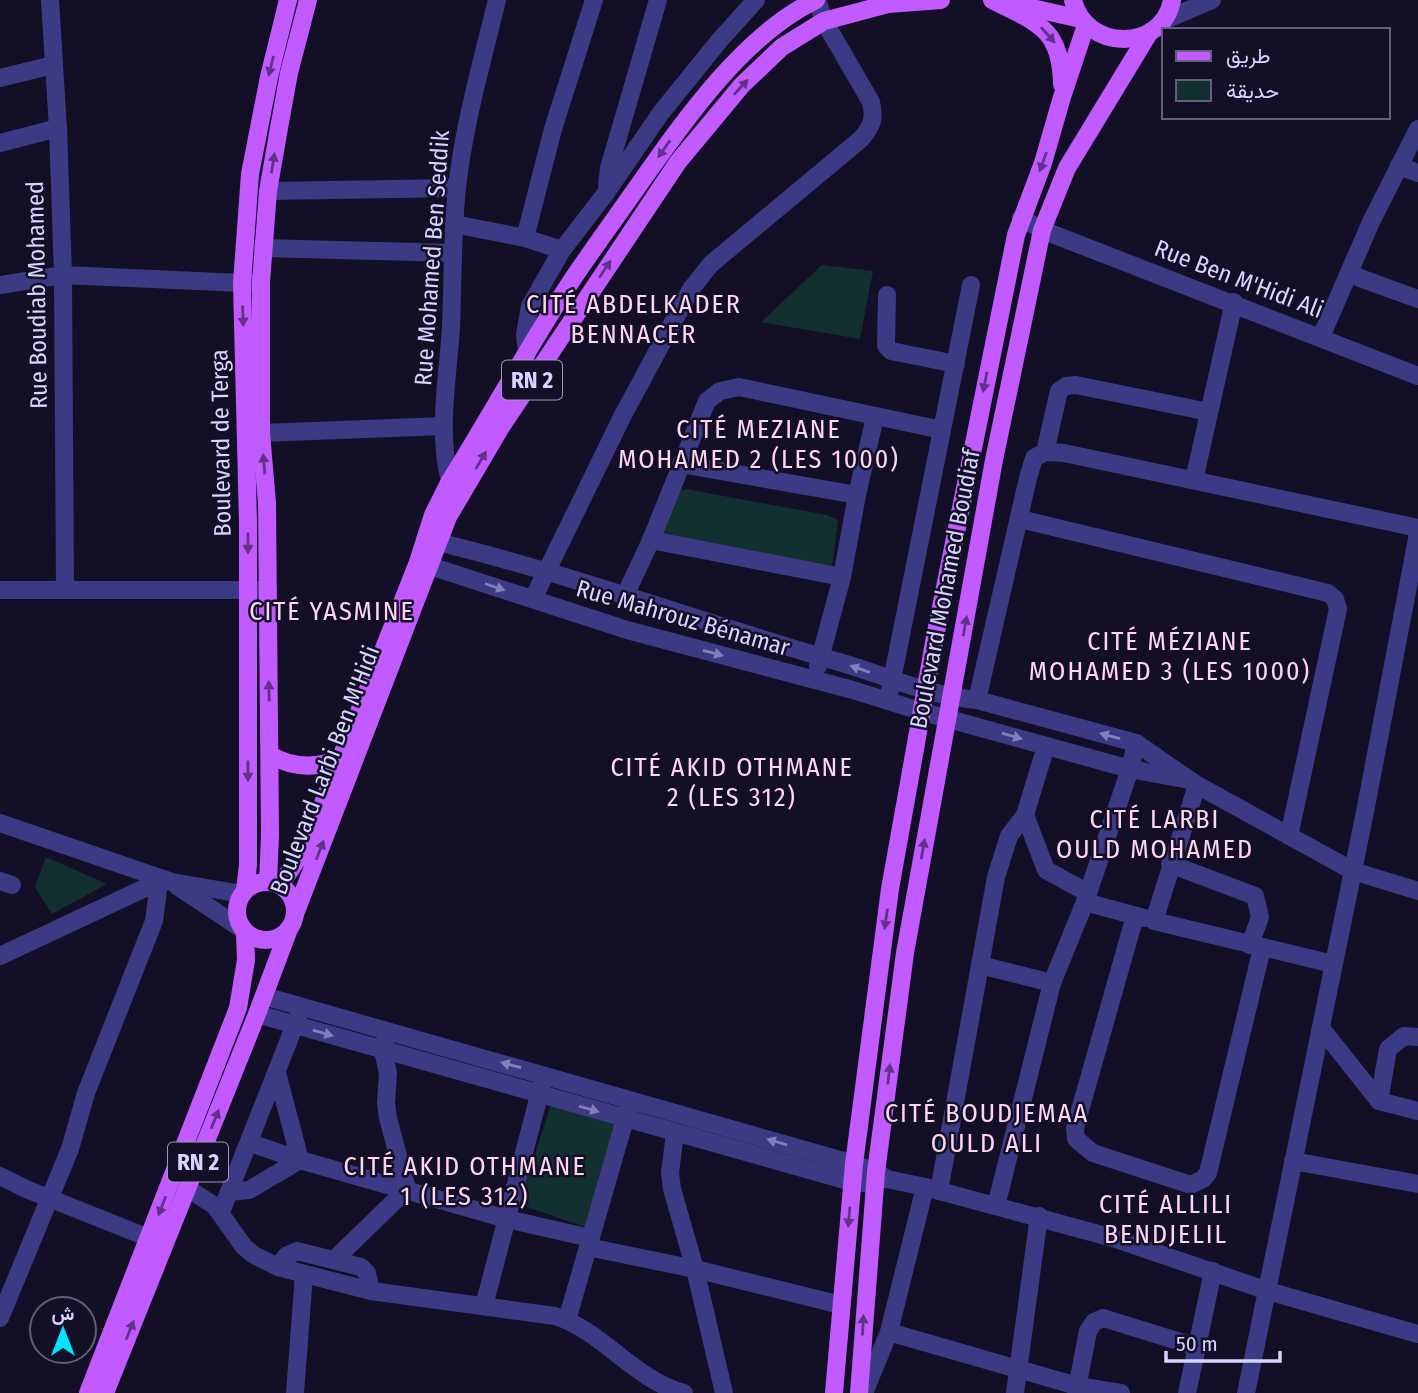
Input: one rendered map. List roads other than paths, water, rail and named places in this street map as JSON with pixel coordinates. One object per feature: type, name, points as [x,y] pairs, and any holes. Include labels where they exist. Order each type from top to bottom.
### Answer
[{"type":"main road","name":"Boulevard de Terga","points":[[243,892],[248,865],[248,590],[242,283],[250,174],[268,77],[288,0]]},
{"type":"main road","name":"Boulevard de Terga","points":[[274,883],[267,503],[261,433],[261,282],[268,191],[289,73],[308,0]]},
{"type":"main road","name":"Boulevard Larbi Ben M'Hidi","points":[[105,1393],[264,996],[432,541],[448,517],[457,485],[527,354],[574,278],[682,124],[723,75],[751,48],[795,10],[817,0]]},
{"type":"main road","name":"Boulevard Larbi Ben M'Hidi","points":[[457,485],[501,426],[678,162],[742,85],[782,47],[824,21],[888,4],[940,0]]},
{"type":"main road","points":[[983,0],[1084,22]]},
{"type":"main road","points":[[992,0],[1027,18],[1051,36],[1060,57],[1062,97]]},
{"type":"main road","points":[[1073,0],[1084,22],[1097,34],[1123,40],[1166,12]]},
{"type":"main road","name":"Boulevard Mohamed Boudiaf","points":[[862,1393],[879,1178],[905,953],[994,460],[1042,230],[1066,168],[1166,12]]},
{"type":"main road","name":"Boulevard Mohamed Boudiaf","points":[[834,1393],[854,1164],[890,889],[925,691],[991,351],[1021,218],[1043,163],[1084,22]]},
{"type":"main road","name":"Boulevard Larbi Ben M'Hidi","points":[[274,883],[297,860],[314,826],[424,564]]},
{"type":"main road","points":[[270,755],[282,762],[316,766],[341,758]]},
{"type":"main road","points":[[274,883],[292,897],[292,922],[272,940],[253,938],[244,930],[237,915],[238,900],[252,885],[274,883]]},
{"type":"main road","name":"RN 2","points":[[88,1393],[238,1008],[246,960],[244,930]]},
{"type":"main road","points":[[238,1008],[257,1014]]},
{"type":"street","name":"Rue Boudiab Mohamed","points":[[50,0],[63,275],[65,590]]},
{"type":"street","name":"Rue Mohamed Ben Seddik","points":[[457,485],[445,453],[444,426],[454,224],[466,128],[497,0]]},
{"type":"street","points":[[525,238],[552,129],[594,0]]},
{"type":"street","points":[[606,193],[609,168],[658,0]]},
{"type":"street","points":[[527,354],[525,334],[530,306],[562,250],[606,193],[660,114],[756,0]]},
{"type":"street","points":[[533,599],[623,415],[691,289],[710,264],[872,127],[874,115],[871,102],[824,21],[817,0]]},
{"type":"street","points":[[1166,12],[1212,0]]},
{"type":"street","points":[[0,78],[53,65]]},
{"type":"street","points":[[0,143],[58,128]]},
{"type":"street","points":[[1321,337],[1371,222],[1418,129]]},
{"type":"street","points":[[1399,166],[1418,173]]},
{"type":"street","points":[[268,191],[457,188]]},
{"type":"street","name":"Rue Ben M'Hidi Ali","points":[[1021,218],[1042,230],[1418,376]]},
{"type":"street","points":[[454,224],[525,238],[562,250]]},
{"type":"street","points":[[263,248],[453,253]]},
{"type":"street","points":[[1349,274],[1418,299]]},
{"type":"street","points":[[0,285],[63,275],[261,282]]},
{"type":"street","points":[[886,701],[893,680],[971,285]]},
{"type":"street","points":[[887,295],[886,345],[891,351],[956,364]]},
{"type":"street","points":[[1194,480],[1234,303]]},
{"type":"street","points":[[1045,452],[1059,391],[1066,386],[1076,385],[1209,412]]},
{"type":"street","points":[[629,587],[651,540],[707,401],[720,391],[739,387],[942,430]]},
{"type":"street","points":[[814,680],[842,577],[875,417]]},
{"type":"street","points":[[261,433],[444,426]]},
{"type":"street","points":[[977,700],[1028,478],[1034,458],[1045,452],[1064,453],[1418,528]]},
{"type":"street","points":[[681,464],[857,495]]},
{"type":"street","points":[[1020,519],[1328,593],[1335,599],[1338,609],[1289,836]]},
{"type":"street","points":[[1246,1393],[1353,871],[1418,534]]},
{"type":"street","points":[[651,540],[842,577]]},
{"type":"street","name":"Rue Mahrouz Bénamar","points":[[432,541],[545,573],[925,691],[950,698],[977,700],[1136,743],[1194,783]]},
{"type":"street","name":"Rue Mahrouz Bénamar","points":[[424,564],[627,630],[1130,769],[1194,783]]},
{"type":"street","points":[[0,590],[268,590]]},
{"type":"street","points":[[996,1206],[1052,983],[1087,897],[1130,769],[1136,743]]},
{"type":"street","points":[[862,1393],[888,1332],[932,1189],[996,877],[1009,836],[1025,814],[1046,746]]},
{"type":"street","points":[[1154,921],[1194,783],[1353,871],[1418,891]]},
{"type":"street","points":[[1025,814],[1046,870],[1087,897],[1135,916],[1333,964]]},
{"type":"street","points":[[0,823],[165,881],[243,892]]},
{"type":"street","points":[[1135,916],[1075,1128],[1076,1139],[1093,1153],[1191,1185],[1203,1179],[1208,1172],[1260,917],[1255,895],[1170,864]]},
{"type":"street","points":[[165,881],[244,930]]},
{"type":"street","points":[[0,956],[165,881]]},
{"type":"street","points":[[0,1318],[70,1149],[86,1093],[154,921],[165,881]]},
{"type":"street","points":[[980,965],[1052,983]]},
{"type":"street","points":[[264,996],[854,1164],[879,1178],[1039,1216],[1113,1238],[1268,1291],[1418,1334]]},
{"type":"street","points":[[221,1212],[301,1007]]},
{"type":"street","points":[[257,1014],[852,1182],[879,1178]]},
{"type":"street","points":[[1321,1028],[1379,1101],[1418,1111]]},
{"type":"street","points":[[388,1031],[383,1051],[388,1073],[388,1118],[407,1189]]},
{"type":"street","points":[[1379,1101],[1388,1049],[1404,1036],[1418,1037]]},
{"type":"street","points":[[388,1073],[404,1057],[410,1037]]},
{"type":"street","points":[[276,1073],[300,1160]]},
{"type":"street","points":[[484,1306],[545,1074]]},
{"type":"street","points":[[567,1320],[630,1099]]},
{"type":"street","points":[[675,1133],[670,1181],[695,1269],[724,1393]]},
{"type":"street","points":[[250,1143],[300,1160],[589,1242],[841,1305]]},
{"type":"street","points":[[818,1173],[822,1155]]},
{"type":"street","points":[[230,1192],[249,1190],[300,1160]]},
{"type":"street","points":[[1293,1161],[1418,1184]]},
{"type":"street","points":[[0,1176],[149,1238]]},
{"type":"street","points":[[187,1188],[221,1212],[244,1247],[264,1262],[278,1268],[371,1291],[555,1316],[567,1320],[641,1372],[678,1392]]},
{"type":"street","points":[[334,1260],[407,1189]]},
{"type":"street","points":[[1015,1393],[1039,1216]]},
{"type":"street","points":[[278,1268],[286,1256],[293,1252],[334,1260],[364,1269],[371,1291]]},
{"type":"street","points":[[1187,1393],[1213,1271]]},
{"type":"street","points":[[295,1393],[304,1275]]},
{"type":"street","points":[[1077,1389],[1088,1331],[1094,1322],[1103,1318],[1197,1348]]},
{"type":"street","points":[[888,1332],[1018,1367],[1077,1389],[1121,1393]]},
{"type":"district","name":"CITÉ ABDELKADER BENNACER","points":[[634,319]]},
{"type":"district","name":"CITÉ MEZIANE MOHAMED 2 (LES 1000)","points":[[759,444]]},
{"type":"district","name":"CITÉ YASMINE","points":[[332,611]]},
{"type":"district","name":"CITÉ MÉZIANE MOHAMED 3 (LES 1000)","points":[[1170,656]]},
{"type":"district","name":"CITÉ AKID OTHMANE 2 (LES 312)","points":[[732,782]]},
{"type":"district","name":"CITÉ LARBI OULD MOHAMED","points":[[1155,834]]},
{"type":"district","name":"CITÉ BOUDJEMAA OULD ALI","points":[[987,1128]]},
{"type":"district","name":"CITÉ AKID OTHMANE 1 (LES 312)","points":[[465,1181]]},
{"type":"district","name":"CITÉ ALLILI BENDJELIL","points":[[1166,1219]]}]
